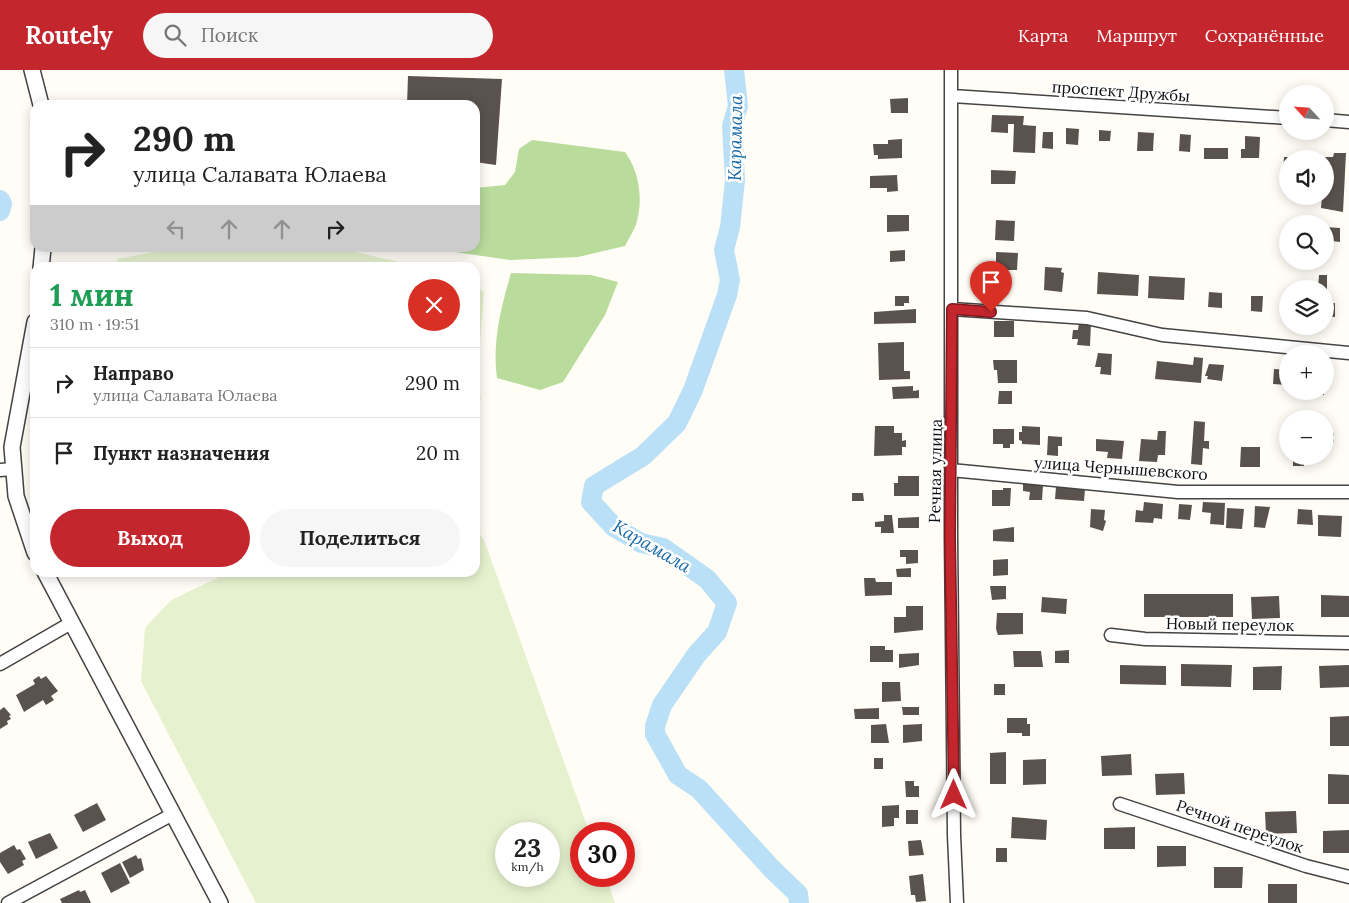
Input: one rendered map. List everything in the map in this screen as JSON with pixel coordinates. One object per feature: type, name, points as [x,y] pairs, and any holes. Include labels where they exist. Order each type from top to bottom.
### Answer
[{"type":"street","points":[[32,70],[40,100]]},
{"type":"street","name":"Речная улица","points":[[952,70],[951,470],[954,835],[957,903]]},
{"type":"street","name":"проспект Дружбы","points":[[952,96],[1279,117]]},
{"type":"street","points":[[1334,121],[1349,122]]},
{"type":"street","points":[[952,309],[1087,318],[1162,335],[1349,353]]},
{"type":"street","points":[[30,349],[7,470],[30,538]]},
{"type":"street","name":"улица Чернышевского","points":[[951,470],[1178,492],[1349,492]]},
{"type":"street","points":[[48,577],[220,903]]},
{"type":"street","points":[[0,664],[71,623]]},
{"type":"street","name":"Новый переулок","points":[[1110,635],[1145,639],[1349,643]]},
{"type":"street","name":"Речной переулок","points":[[1120,804],[1306,866],[1349,877]]},
{"type":"street","points":[[8,903],[173,814]]},
{"type":"green space","points":[[532,140],[625,152],[637,176],[640,203],[636,224],[625,246],[578,257],[510,260],[455,252],[480,252],[480,188],[505,185],[515,172],[519,149]]},
{"type":"green space","points":[[154,252],[355,252],[398,262],[117,262],[117,259]]},
{"type":"green space","points":[[511,273],[591,275],[618,282],[605,315],[563,382],[540,390],[497,378],[497,338],[501,312]]},
{"type":"green space","points":[[480,289],[484,292],[480,341]]},
{"type":"green space","points":[[480,534],[484,540],[586,822],[570,822],[570,887],[610,887],[615,903],[256,903],[141,681],[145,628],[171,600],[220,577],[480,577]]},
{"type":"building","points":[[408,76],[502,79],[496,165],[480,163],[480,100],[407,100]]},
{"type":"building","points":[[908,98],[908,113],[891,113],[890,99]]},
{"type":"building","points":[[992,115],[1024,116],[1023,125],[1036,126],[1035,153],[1013,152],[1014,124],[1008,124],[1008,133],[991,132]]},
{"type":"building","points":[[1066,128],[1079,129],[1078,145],[1066,144]]},
{"type":"building","points":[[1099,130],[1111,131],[1110,141],[1099,141]]},
{"type":"building","points":[[1043,132],[1053,132],[1053,149],[1042,148]]},
{"type":"building","points":[[1138,132],[1154,133],[1153,151],[1137,151]]},
{"type":"building","points":[[1180,134],[1191,135],[1190,152],[1179,151]]},
{"type":"building","points":[[1245,136],[1260,137],[1259,158],[1241,158],[1241,149],[1245,149]]},
{"type":"building","points":[[902,139],[902,158],[878,159],[878,155],[874,155],[873,144],[888,144],[888,140]]},
{"type":"building","points":[[1204,148],[1228,148],[1228,159],[1204,159]]},
{"type":"building","points":[[1334,153],[1346,153],[1343,212],[1321,208],[1321,205],[1334,205]]},
{"type":"building","points":[[991,170],[1016,171],[1015,184],[991,184]]},
{"type":"building","points":[[897,175],[898,191],[887,192],[887,188],[870,188],[870,176]]},
{"type":"building","points":[[887,215],[909,215],[909,231],[887,232]]},
{"type":"building","points":[[996,220],[1015,221],[1014,241],[995,240]]},
{"type":"building","points":[[1334,228],[1340,228],[1340,242],[1334,241]]},
{"type":"building","points":[[905,250],[905,261],[890,262],[890,251]]},
{"type":"building","points":[[996,252],[1018,253],[1017,270],[996,270]]},
{"type":"building","points":[[1045,267],[1062,268],[1061,272],[1064,273],[1062,292],[1044,290]]},
{"type":"building","points":[[1098,272],[1139,275],[1138,296],[1097,294]]},
{"type":"building","points":[[1319,275],[1327,275],[1327,280],[1319,280]]},
{"type":"building","points":[[1149,276],[1185,278],[1184,300],[1148,298]]},
{"type":"building","points":[[1209,292],[1222,293],[1222,308],[1208,307]]},
{"type":"building","points":[[895,296],[909,296],[909,303],[904,303],[904,306],[895,306]]},
{"type":"building","points":[[1251,296],[1263,296],[1262,312],[1251,311]]},
{"type":"building","points":[[916,309],[916,323],[874,324],[874,312]]},
{"type":"building","points":[[994,321],[1014,321],[1014,337],[994,337]]},
{"type":"building","points":[[1079,322],[1091,322],[1090,346],[1077,345],[1078,339],[1072,339],[1073,330],[1078,330]]},
{"type":"building","points":[[904,342],[904,371],[910,371],[910,379],[879,380],[878,343]]},
{"type":"building","points":[[1098,353],[1112,354],[1111,375],[1100,374],[1101,367],[1095,367]]},
{"type":"building","points":[[1194,357],[1203,358],[1201,383],[1155,379],[1157,361],[1193,365]]},
{"type":"building","points":[[993,360],[1017,360],[1017,383],[998,383],[997,370],[994,370]]},
{"type":"building","points":[[1209,364],[1224,365],[1222,381],[1207,379],[1208,376],[1205,376]]},
{"type":"building","points":[[1274,369],[1279,369],[1279,384],[1273,384]]},
{"type":"building","points":[[913,386],[913,391],[919,390],[919,398],[893,399],[892,387]]},
{"type":"building","points":[[999,391],[1012,391],[1012,404],[998,404]]},
{"type":"building","points":[[1194,421],[1205,422],[1204,441],[1209,441],[1209,449],[1203,448],[1202,465],[1191,464]]},
{"type":"building","points":[[875,426],[894,426],[894,433],[902,433],[902,441],[906,440],[906,447],[902,447],[902,455],[874,456]]},
{"type":"building","points":[[1022,426],[1040,427],[1040,445],[1022,444],[1022,441],[1019,440],[1019,432],[1022,432]]},
{"type":"building","points":[[993,429],[1014,429],[1014,444],[1010,444],[1010,448],[1003,448],[1003,444],[993,444]]},
{"type":"building","points":[[1158,431],[1166,431],[1165,455],[1158,455],[1157,462],[1139,461],[1141,439],[1157,440]]},
{"type":"building","points":[[1048,436],[1062,437],[1062,446],[1058,446],[1058,456],[1047,455]]},
{"type":"building","points":[[1096,439],[1124,441],[1122,459],[1107,458],[1108,452],[1096,451]]},
{"type":"building","points":[[1241,447],[1260,447],[1260,467],[1240,467]]},
{"type":"building","points":[[898,476],[919,476],[919,496],[894,496],[894,483],[898,483]]},
{"type":"building","points":[[1023,483],[1043,485],[1042,500],[1029,500],[1030,492],[1023,491]]},
{"type":"building","points":[[1056,487],[1085,489],[1084,501],[1055,499]]},
{"type":"building","points":[[1003,488],[1011,488],[1010,506],[992,506],[992,490],[1003,490]]},
{"type":"building","points":[[852,493],[863,493],[864,501],[852,501]]},
{"type":"building","points":[[1144,502],[1163,504],[1162,519],[1154,518],[1153,523],[1135,522],[1136,510],[1143,511]]},
{"type":"building","points":[[1203,502],[1225,503],[1224,525],[1210,524],[1211,513],[1202,512]]},
{"type":"building","points":[[1179,504],[1192,505],[1190,520],[1178,519]]},
{"type":"building","points":[[1255,506],[1270,507],[1265,528],[1254,527]]},
{"type":"building","points":[[1227,508],[1244,509],[1242,529],[1226,528]]},
{"type":"building","points":[[1091,509],[1105,510],[1104,520],[1106,521],[1103,531],[1090,527]]},
{"type":"building","points":[[1298,509],[1312,510],[1313,525],[1297,524]]},
{"type":"building","points":[[884,515],[892,515],[894,533],[881,533],[881,527],[875,527],[875,522],[884,521]]},
{"type":"building","points":[[1318,515],[1342,516],[1341,537],[1318,536]]},
{"type":"building","points":[[919,517],[919,528],[898,528],[898,518]]},
{"type":"building","points":[[1014,527],[1014,542],[993,541],[993,530]]},
{"type":"building","points":[[900,550],[918,550],[918,563],[906,564],[906,557],[900,557]]},
{"type":"building","points":[[1008,559],[1008,575],[993,576],[993,560]]},
{"type":"building","points":[[911,568],[911,577],[897,577],[896,569]]},
{"type":"building","points":[[864,578],[875,578],[876,582],[892,582],[892,595],[865,596]]},
{"type":"building","points":[[990,586],[1006,586],[1006,599],[992,600]]},
{"type":"building","points":[[1144,594],[1233,594],[1233,617],[1144,617]]},
{"type":"building","points":[[1321,595],[1349,596],[1349,617],[1321,617]]},
{"type":"building","points":[[1279,596],[1280,618],[1252,619],[1251,597]]},
{"type":"building","points":[[1042,597],[1067,599],[1066,614],[1041,612]]},
{"type":"building","points":[[906,606],[923,606],[923,630],[894,633],[894,617],[906,617]]},
{"type":"building","points":[[997,613],[1023,613],[1023,634],[998,635],[996,629]]},
{"type":"building","points":[[870,646],[885,646],[885,650],[893,650],[893,662],[870,662]]},
{"type":"building","points":[[1069,650],[1069,663],[1055,663],[1055,651]]},
{"type":"building","points":[[1013,651],[1041,651],[1043,667],[1014,667]]},
{"type":"building","points":[[919,653],[919,665],[899,668],[899,654]]},
{"type":"building","points":[[1181,664],[1232,665],[1231,687],[1181,686]]},
{"type":"building","points":[[1120,665],[1166,666],[1166,685],[1120,684]]},
{"type":"building","points":[[1349,665],[1349,687],[1320,688],[1319,666]]},
{"type":"building","points":[[1282,666],[1281,690],[1253,690],[1253,667]]},
{"type":"building","points":[[39,676],[41,679],[46,676],[58,691],[51,696],[54,700],[46,705],[43,700],[24,712],[16,695],[35,684],[33,680]]},
{"type":"building","points":[[882,682],[900,682],[901,701],[882,702]]},
{"type":"building","points":[[994,684],[1005,684],[1005,695],[994,695]]},
{"type":"building","points":[[4,707],[11,715],[9,716],[11,719],[7,721],[8,724],[0,729],[0,710]]},
{"type":"building","points":[[902,707],[919,707],[919,715],[903,715]]},
{"type":"building","points":[[879,708],[879,719],[855,719],[854,709]]},
{"type":"building","points":[[1349,716],[1349,746],[1330,746],[1330,717]]},
{"type":"building","points":[[1007,718],[1027,718],[1027,724],[1030,724],[1030,736],[1022,736],[1022,733],[1007,733]]},
{"type":"building","points":[[886,724],[889,743],[871,743],[871,725]]},
{"type":"building","points":[[922,724],[922,741],[903,743],[903,725]]},
{"type":"building","points":[[1006,752],[1006,784],[990,784],[990,753]]},
{"type":"building","points":[[1131,754],[1132,775],[1102,776],[1101,756]]},
{"type":"building","points":[[874,758],[883,758],[883,769],[874,769]]},
{"type":"building","points":[[1046,759],[1046,784],[1023,785],[1023,760]]},
{"type":"building","points":[[1184,773],[1185,794],[1156,795],[1155,774]]},
{"type":"building","points":[[1328,774],[1349,775],[1349,804],[1328,804]]},
{"type":"building","points":[[905,781],[914,781],[914,786],[919,786],[919,797],[906,797]]},
{"type":"building","points":[[97,803],[106,820],[83,832],[74,815]]},
{"type":"building","points":[[899,805],[899,818],[894,818],[894,826],[882,827],[882,806]]},
{"type":"building","points":[[906,810],[918,810],[918,824],[906,824]]},
{"type":"building","points":[[1296,811],[1297,833],[1266,834],[1265,812]]},
{"type":"building","points":[[1012,817],[1047,820],[1046,840],[1011,838]]},
{"type":"building","points":[[1135,827],[1135,849],[1104,849],[1104,828]]},
{"type":"building","points":[[1349,830],[1349,853],[1323,853],[1323,831]]},
{"type":"building","points":[[50,833],[58,848],[36,859],[28,842]]},
{"type":"building","points":[[921,840],[924,855],[909,856],[908,841]]},
{"type":"building","points":[[14,845],[17,850],[20,849],[26,859],[22,861],[24,865],[8,874],[0,862],[0,853]]},
{"type":"building","points":[[1157,846],[1186,846],[1186,866],[1157,867]]},
{"type":"building","points":[[996,848],[1007,848],[1007,862],[996,862]]},
{"type":"building","points":[[136,855],[138,859],[141,858],[144,870],[130,878],[122,862]]},
{"type":"building","points":[[120,863],[130,883],[111,893],[101,873]]},
{"type":"building","points":[[1214,867],[1243,867],[1242,888],[1214,888]]},
{"type":"building","points":[[923,874],[926,901],[916,902],[915,895],[911,895],[909,876]]},
{"type":"building","points":[[1268,884],[1297,884],[1297,903],[1268,903]]},
{"type":"building","points":[[79,890],[80,892],[85,890],[91,903],[62,903],[60,899]]},
{"type":"waterway","name":"Карамала","points":[[734,70],[738,106],[732,126],[735,180],[730,227],[724,250],[730,280],[727,295],[693,390],[677,423],[643,456],[594,486],[591,502],[614,527],[641,543],[663,548],[707,579],[727,603],[717,632],[697,654],[662,705],[655,726],[655,734],[678,775],[699,789],[771,868],[798,894],[799,903]]},
{"type":"waterway","points":[[0,200],[2,204],[0,211]]},
{"type":"route","points":[[954,795],[950,536],[952,309],[991,312]]}]
